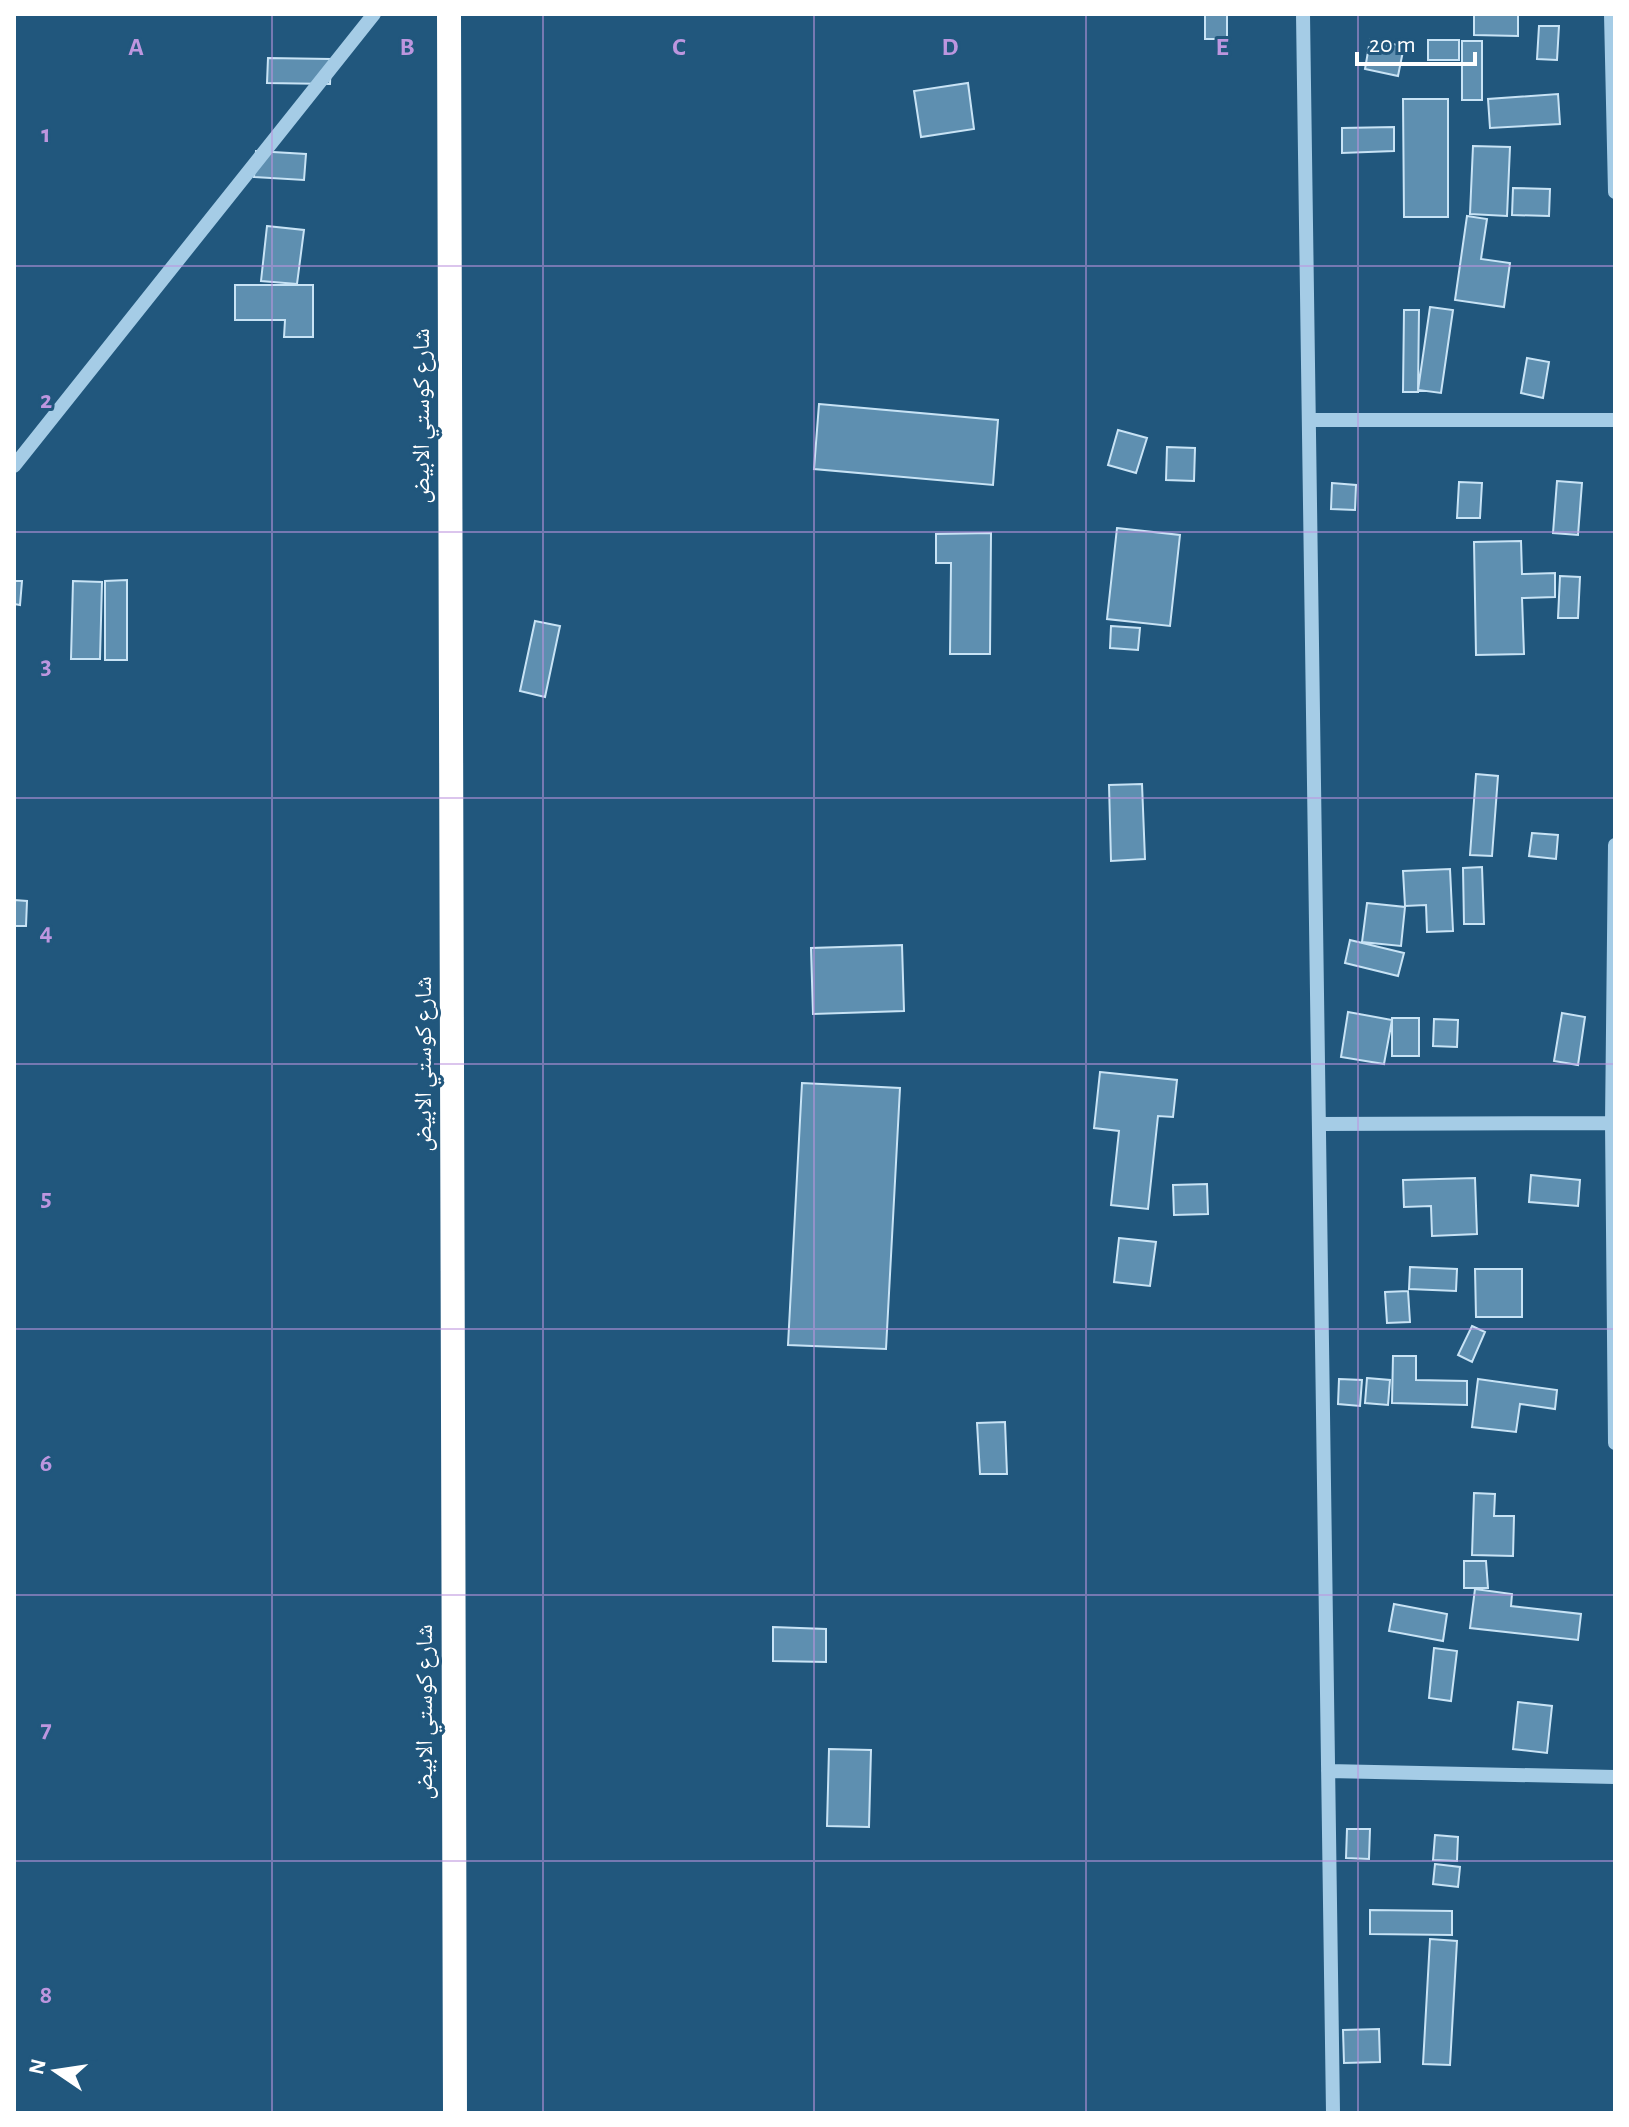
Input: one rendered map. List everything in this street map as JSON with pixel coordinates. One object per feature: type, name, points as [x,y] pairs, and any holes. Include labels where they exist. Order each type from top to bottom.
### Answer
[{"type":"highway","name":"شارع كوستي الابيض","points":[[449,14],[455,2113]]},
{"type":"street","points":[[14,466],[374,14]]},
{"type":"street","points":[[1303,14],[1333,2113]]},
{"type":"street","points":[[1611,14],[1615,192]]},
{"type":"street","points":[[1309,420],[1615,420]]},
{"type":"street","points":[[1615,845],[1615,1443]]},
{"type":"street","points":[[1319,1124],[1613,1123]]},
{"type":"street","points":[[1328,1771],[1615,1777]]},
{"type":"building","points":[[1205,14],[1227,14],[1227,39],[1205,39]]},
{"type":"building","points":[[1474,14],[1518,14],[1518,36],[1474,35]]},
{"type":"building","points":[[1539,26],[1559,26],[1557,60],[1537,59]]},
{"type":"building","points":[[1370,40],[1404,46],[1398,76],[1365,69]]},
{"type":"building","points":[[1428,40],[1459,40],[1459,60],[1428,60]]},
{"type":"building","points":[[1462,41],[1482,41],[1482,100],[1462,100]]},
{"type":"building","points":[[268,58],[331,59],[330,84],[267,83]]},
{"type":"building","points":[[968,83],[974,129],[921,137],[914,91]]},
{"type":"building","points":[[1558,94],[1560,124],[1490,128],[1488,99]]},
{"type":"building","points":[[1403,99],[1448,99],[1448,217],[1404,217]]},
{"type":"building","points":[[1394,127],[1394,151],[1342,153],[1342,128]]},
{"type":"building","points":[[1473,146],[1510,147],[1507,216],[1470,214]]},
{"type":"building","points":[[256,151],[306,154],[304,180],[254,177]]},
{"type":"building","points":[[1513,188],[1550,189],[1549,216],[1512,215]]},
{"type":"building","points":[[1467,216],[1487,219],[1481,259],[1510,263],[1504,307],[1455,300]]},
{"type":"building","points":[[267,226],[304,230],[297,284],[261,281]]},
{"type":"building","points":[[235,285],[313,285],[313,337],[284,337],[285,320],[235,320]]},
{"type":"building","points":[[1430,307],[1453,310],[1441,393],[1418,390]]},
{"type":"building","points":[[1404,310],[1419,310],[1418,392],[1403,392]]},
{"type":"building","points":[[1527,358],[1549,362],[1543,398],[1521,393]]},
{"type":"building","points":[[819,404],[998,420],[993,485],[814,469]]},
{"type":"building","points":[[1118,430],[1147,438],[1136,473],[1108,465]]},
{"type":"building","points":[[1167,447],[1195,448],[1194,481],[1166,480]]},
{"type":"building","points":[[1557,481],[1582,483],[1578,535],[1553,533]]},
{"type":"building","points":[[1459,482],[1482,483],[1480,518],[1457,518]]},
{"type":"building","points":[[1332,483],[1356,485],[1355,510],[1331,509]]},
{"type":"building","points":[[1117,528],[1180,535],[1170,626],[1107,619]]},
{"type":"building","points":[[991,533],[990,654],[950,654],[951,563],[936,563],[936,534]]},
{"type":"building","points":[[1521,541],[1522,574],[1555,573],[1555,597],[1522,598],[1524,654],[1476,655],[1474,542]]},
{"type":"building","points":[[1560,576],[1580,577],[1578,618],[1558,618]]},
{"type":"building","points":[[127,580],[127,660],[105,660],[105,581]]},
{"type":"building","points":[[14,581],[22,581],[20,605],[14,604]]},
{"type":"building","points":[[73,581],[102,582],[100,659],[71,659]]},
{"type":"building","points":[[535,621],[560,626],[545,697],[520,691]]},
{"type":"building","points":[[1111,626],[1140,628],[1138,650],[1110,648]]},
{"type":"building","points":[[1476,774],[1498,776],[1492,856],[1470,855]]},
{"type":"building","points":[[1142,784],[1145,859],[1111,861],[1109,785]]},
{"type":"building","points":[[1532,833],[1558,835],[1556,859],[1529,856]]},
{"type":"building","points":[[1482,867],[1484,924],[1464,924],[1463,868]]},
{"type":"building","points":[[1450,869],[1453,931],[1427,932],[1426,905],[1405,906],[1403,871]]},
{"type":"building","points":[[14,900],[27,901],[26,926],[14,926]]},
{"type":"building","points":[[1367,903],[1405,907],[1401,946],[1362,942]]},
{"type":"building","points":[[1350,940],[1404,953],[1398,976],[1345,963]]},
{"type":"building","points":[[902,945],[904,1011],[813,1014],[811,948]]},
{"type":"building","points":[[1348,1012],[1392,1020],[1384,1064],[1341,1057]]},
{"type":"building","points":[[1562,1013],[1585,1017],[1578,1065],[1554,1061]]},
{"type":"building","points":[[1392,1018],[1419,1018],[1419,1056],[1392,1056]]},
{"type":"building","points":[[1434,1019],[1458,1020],[1457,1047],[1433,1046]]},
{"type":"building","points":[[1100,1072],[1177,1080],[1173,1117],[1158,1116],[1148,1209],[1111,1205],[1119,1131],[1094,1128]]},
{"type":"building","points":[[802,1083],[900,1088],[886,1349],[788,1345]]},
{"type":"building","points":[[1531,1175],[1580,1180],[1578,1206],[1529,1202]]},
{"type":"building","points":[[1475,1178],[1477,1234],[1432,1236],[1431,1206],[1404,1207],[1403,1180]]},
{"type":"building","points":[[1207,1184],[1208,1214],[1174,1215],[1173,1185]]},
{"type":"building","points":[[1119,1238],[1156,1242],[1150,1286],[1114,1282]]},
{"type":"building","points":[[1410,1267],[1457,1269],[1456,1291],[1409,1289]]},
{"type":"building","points":[[1475,1269],[1522,1269],[1522,1317],[1476,1317]]},
{"type":"building","points":[[1408,1291],[1410,1322],[1387,1323],[1385,1292]]},
{"type":"building","points":[[1472,1326],[1485,1332],[1472,1362],[1458,1355]]},
{"type":"building","points":[[1393,1356],[1416,1356],[1416,1380],[1467,1381],[1467,1405],[1392,1403]]},
{"type":"building","points":[[1367,1378],[1390,1380],[1388,1405],[1365,1403]]},
{"type":"building","points":[[1339,1379],[1362,1380],[1360,1406],[1338,1404]]},
{"type":"building","points":[[1478,1379],[1557,1390],[1555,1409],[1520,1404],[1516,1432],[1472,1427]]},
{"type":"building","points":[[1005,1422],[1007,1474],[980,1474],[977,1423]]},
{"type":"building","points":[[1474,1493],[1495,1494],[1494,1516],[1514,1516],[1513,1556],[1472,1555]]},
{"type":"building","points":[[1464,1561],[1486,1561],[1488,1588],[1464,1588]]},
{"type":"building","points":[[1475,1589],[1512,1594],[1511,1606],[1581,1614],[1578,1640],[1470,1628]]},
{"type":"building","points":[[1394,1604],[1447,1614],[1443,1641],[1389,1631]]},
{"type":"building","points":[[773,1627],[826,1629],[826,1662],[773,1661]]},
{"type":"building","points":[[1434,1648],[1457,1651],[1451,1701],[1429,1698]]},
{"type":"building","points":[[1518,1702],[1552,1706],[1547,1753],[1513,1749]]},
{"type":"building","points":[[829,1749],[871,1750],[869,1827],[827,1826]]},
{"type":"building","points":[[1347,1829],[1370,1829],[1369,1859],[1346,1858]]},
{"type":"building","points":[[1435,1835],[1458,1837],[1457,1861],[1433,1860]]},
{"type":"building","points":[[1435,1864],[1460,1867],[1458,1887],[1433,1884]]},
{"type":"building","points":[[1370,1910],[1452,1911],[1452,1935],[1370,1934]]},
{"type":"building","points":[[1430,1939],[1457,1941],[1450,2065],[1423,2064]]},
{"type":"building","points":[[1379,2029],[1380,2062],[1344,2063],[1343,2030]]}]
